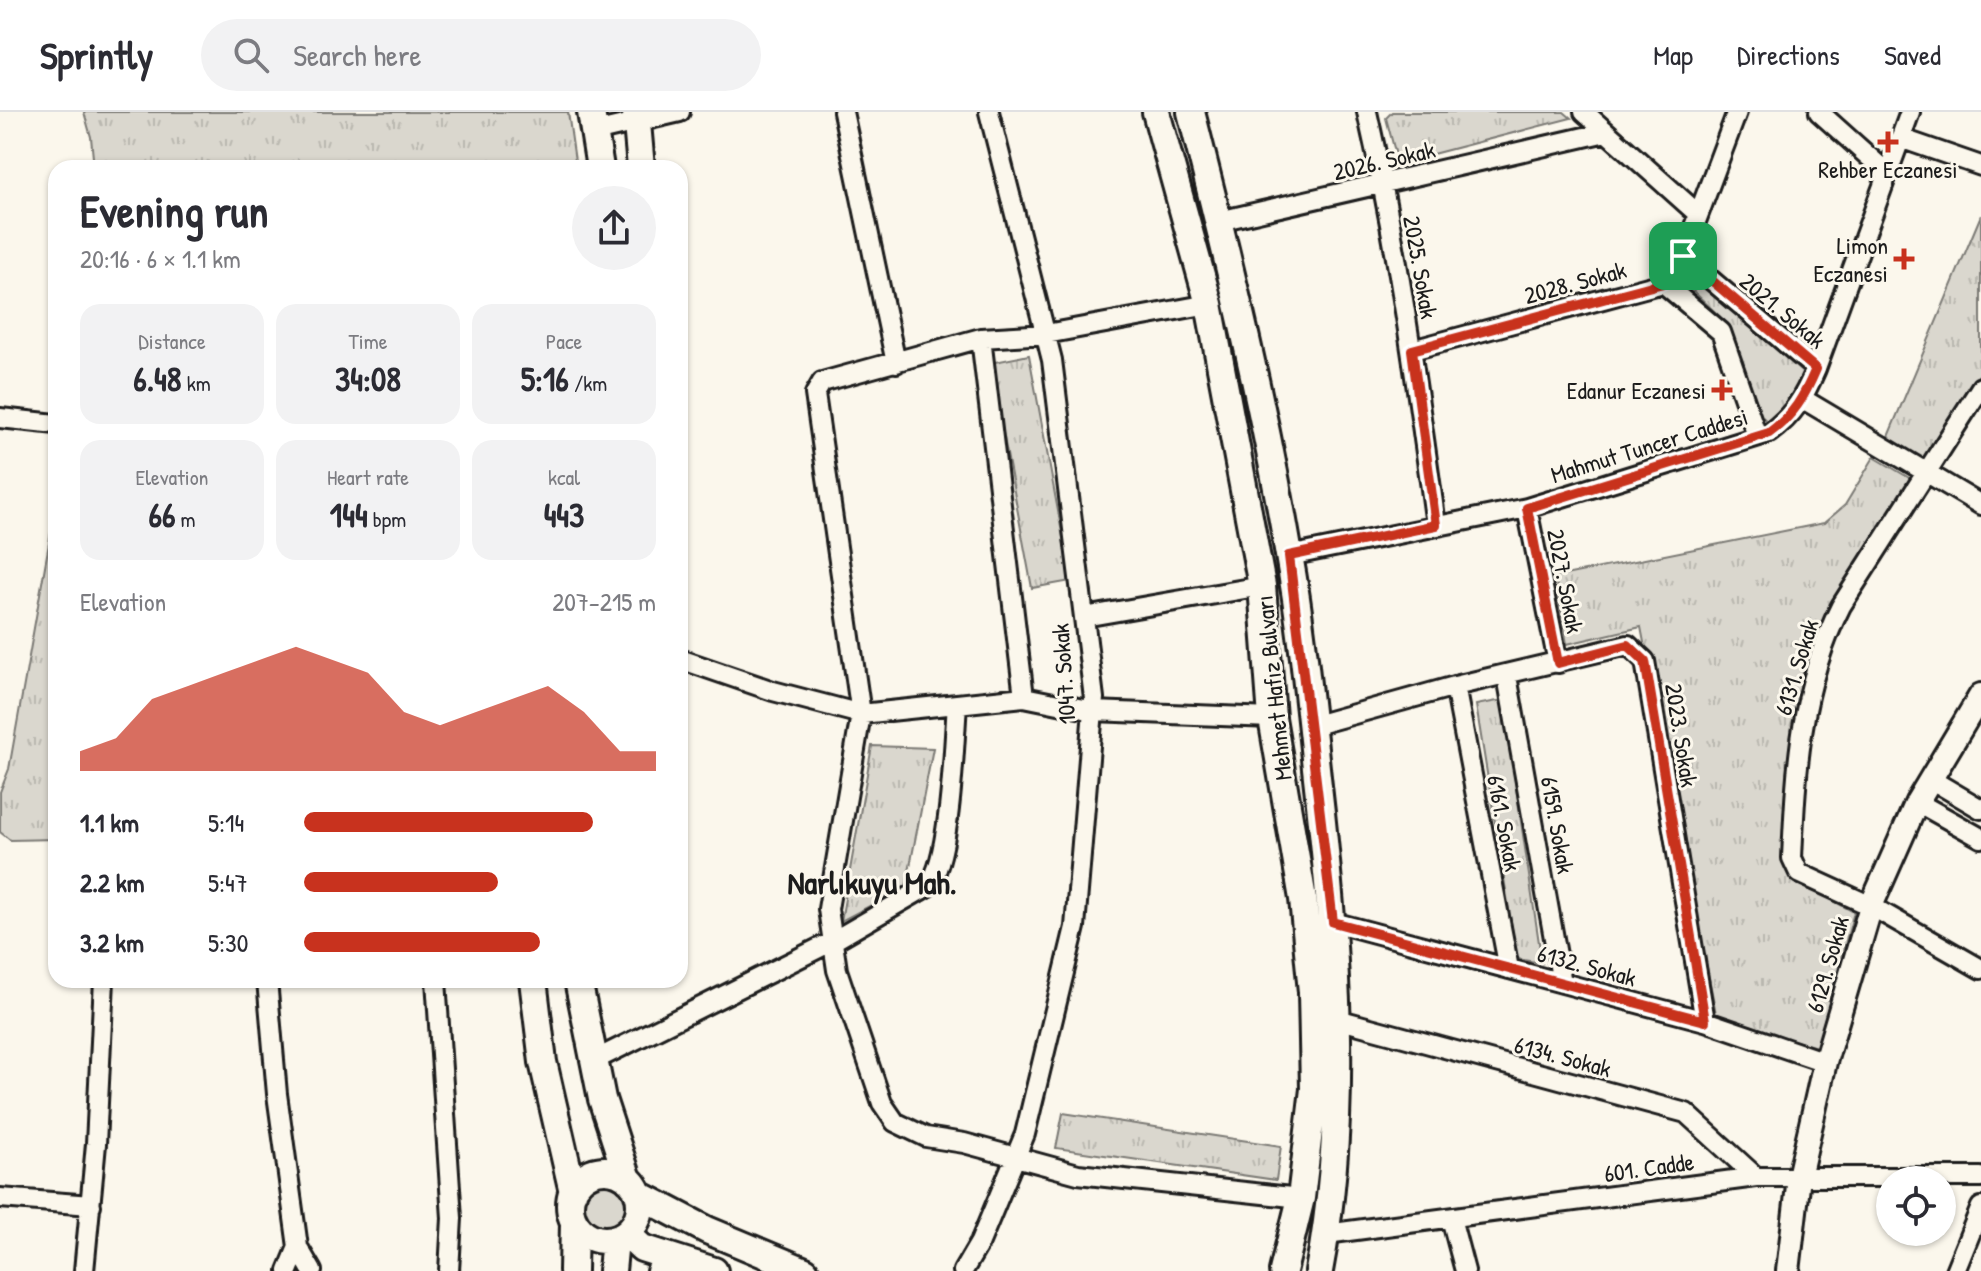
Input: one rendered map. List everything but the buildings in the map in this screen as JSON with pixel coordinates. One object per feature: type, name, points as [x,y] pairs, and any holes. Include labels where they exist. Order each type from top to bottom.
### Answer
[{"type":"main road","name":"Mehmet Hafız Bulvarı","points":[[1156,112],[1209,304],[1262,586],[1272,718],[1303,899],[1312,992],[1314,1089],[1301,1198],[1283,1271]]},
{"type":"main road","name":"Mehmet Hafız Bulvarı","points":[[1191,112],[1219,221],[1289,556],[1333,922],[1337,1019],[1326,1234],[1319,1271]]},
{"type":"main road","points":[[637,118],[640,160]]},
{"type":"main road","points":[[592,122],[599,160]]},
{"type":"main road","points":[[534,988],[543,1062],[573,1192],[570,1213],[574,1223],[573,1271]]},
{"type":"main road","points":[[580,988],[602,1099],[640,1212],[621,1236],[612,1271]]},
{"type":"main road","points":[[573,1192],[587,1175],[597,1171],[619,1173],[633,1187],[707,1230],[805,1271]]},
{"type":"main road","points":[[574,1223],[596,1240],[621,1236],[642,1248],[706,1269]]},
{"type":"street","points":[[592,122],[680,112]]},
{"type":"street","points":[[843,112],[896,363]]},
{"type":"street","name":"1047. Sokak","points":[[963,1271],[980,1242],[1025,1134],[1075,927],[1093,711],[1052,360],[989,112]]},
{"type":"street","name":"2025. Sokak","points":[[1367,112],[1384,186],[1412,350],[1436,525]]},
{"type":"street","points":[[1584,112],[1698,214]]},
{"type":"street","name":"2028. Sokak","points":[[1412,350],[1663,283],[1683,256],[1737,112]]},
{"type":"street","points":[[1819,112],[1887,173]]},
{"type":"street","name":"Mahmut Tuncer Caddesi","points":[[1289,556],[1527,508],[1757,436],[1789,418],[1803,399],[1816,369],[1910,112]]},
{"type":"street","name":"2026. Sokak","points":[[1219,221],[1384,186],[1606,132]]},
{"type":"street","points":[[1900,138],[1981,166]]},
{"type":"street","name":"2021. Sokak","points":[[1683,256],[1816,369]]},
{"type":"street","points":[[1663,283],[1721,332],[1757,436]]},
{"type":"street","points":[[1209,304],[1046,334],[981,338],[822,382],[815,394],[861,714],[828,909],[837,970],[882,1103],[895,1122],[926,1137],[1078,1174],[1301,1198]]},
{"type":"street","points":[[981,338],[1024,697]]},
{"type":"street","name":"6131. Sokak","points":[[1981,387],[1841,606],[1823,643],[1797,751],[1792,858],[1799,873],[1871,906],[1981,969]]},
{"type":"street","points":[[1803,399],[1981,505]]},
{"type":"street","points":[[0,418],[48,423]]},
{"type":"street","name":"2027. Sokak","points":[[1527,508],[1558,663]]},
{"type":"street","points":[[1084,617],[1262,586]]},
{"type":"street","name":"2023. Sokak","points":[[1311,726],[1455,686],[1628,645],[1645,661],[1705,1021]]},
{"type":"street","points":[[688,662],[773,691],[861,714],[1024,697],[1093,711],[1272,718]]},
{"type":"street","name":"6159. Sokak","points":[[1507,676],[1562,983]]},
{"type":"street","name":"6161. Sokak","points":[[1455,686],[1509,969]]},
{"type":"street","name":"6129. Sokak","points":[[1788,1271],[1799,1177],[1825,1062],[1871,906],[1917,802],[1981,695]]},
{"type":"street","points":[[595,1060],[833,941],[928,886],[937,876],[947,814],[957,704]]},
{"type":"street","points":[[1932,780],[1981,809]]},
{"type":"street","points":[[1917,802],[1981,838]]},
{"type":"street","name":"6132. Sokak","points":[[1333,922],[1705,1021],[1825,1062]]},
{"type":"street","points":[[84,1271],[91,1205],[104,988]]},
{"type":"street","points":[[268,988],[277,1094],[298,1247],[312,1271]]},
{"type":"street","points":[[437,988],[452,1218],[449,1271]]},
{"type":"street","name":"6134. Sokak","points":[[1337,1019],[1686,1113],[1756,1177]]},
{"type":"street","name":"601. Cadde","points":[[1326,1234],[1756,1177],[1981,1177]]},
{"type":"street","points":[[0,1198],[91,1205]]},
{"type":"street","points":[[1955,1271],[1981,1207]]},
{"type":"street","points":[[1451,1218],[1465,1271]]},
{"type":"street","points":[[288,1271],[298,1247]]},
{"type":"street","points":[[658,1271],[706,1269]]},
{"type":"green space","points":[[84,112],[568,112],[575,160],[93,160]]},
{"type":"green space","points":[[1392,112],[1564,112],[1571,118],[1398,163],[1386,118]]},
{"type":"green space","points":[[1981,215],[1981,372],[1925,461],[1887,439]]},
{"type":"green space","points":[[1700,283],[1805,375],[1785,413],[1768,422],[1758,413],[1730,326],[1693,291],[1695,285]]},
{"type":"green space","points":[[1029,355],[1071,581],[1032,588],[990,363]]},
{"type":"green space","points":[[1874,457],[1911,479],[1818,641],[1790,746],[1784,849],[1790,877],[1854,912],[1817,1047],[1717,1019],[1641,627],[1567,644],[1555,577],[1824,523],[1845,505]]},
{"type":"green space","points":[[48,549],[48,839],[10,840],[0,832],[0,792],[9,769]]},
{"type":"green space","points":[[1503,700],[1542,963],[1517,959],[1476,705]]},
{"type":"green space","points":[[872,746],[933,748],[906,887],[841,921]]},
{"type":"green space","points":[[1063,1113],[1281,1146],[1276,1180],[1056,1148]]},
{"type":"green space","points":[[607,1182],[622,1189],[629,1204],[622,1219],[607,1226],[592,1219],[585,1204],[592,1189]]},
{"type":"place","name":"Rehber Eczanesi","points":[[1888,142]]},
{"type":"place","name":"Limon Eczanesi","points":[[1904,259]]},
{"type":"place","name":"Edanur Eczanesi","points":[[1722,390]]},
{"type":"district","name":"Narlıkuyu Mah.","points":[[872,882]]},
{"type":"route","points":[[1683,256],[1816,369],[1803,399],[1789,418],[1769,433],[1527,508],[1558,663],[1628,645],[1645,661],[1705,1021],[1333,922],[1289,556],[1436,525],[1412,350],[1663,283],[1683,256]]}]
